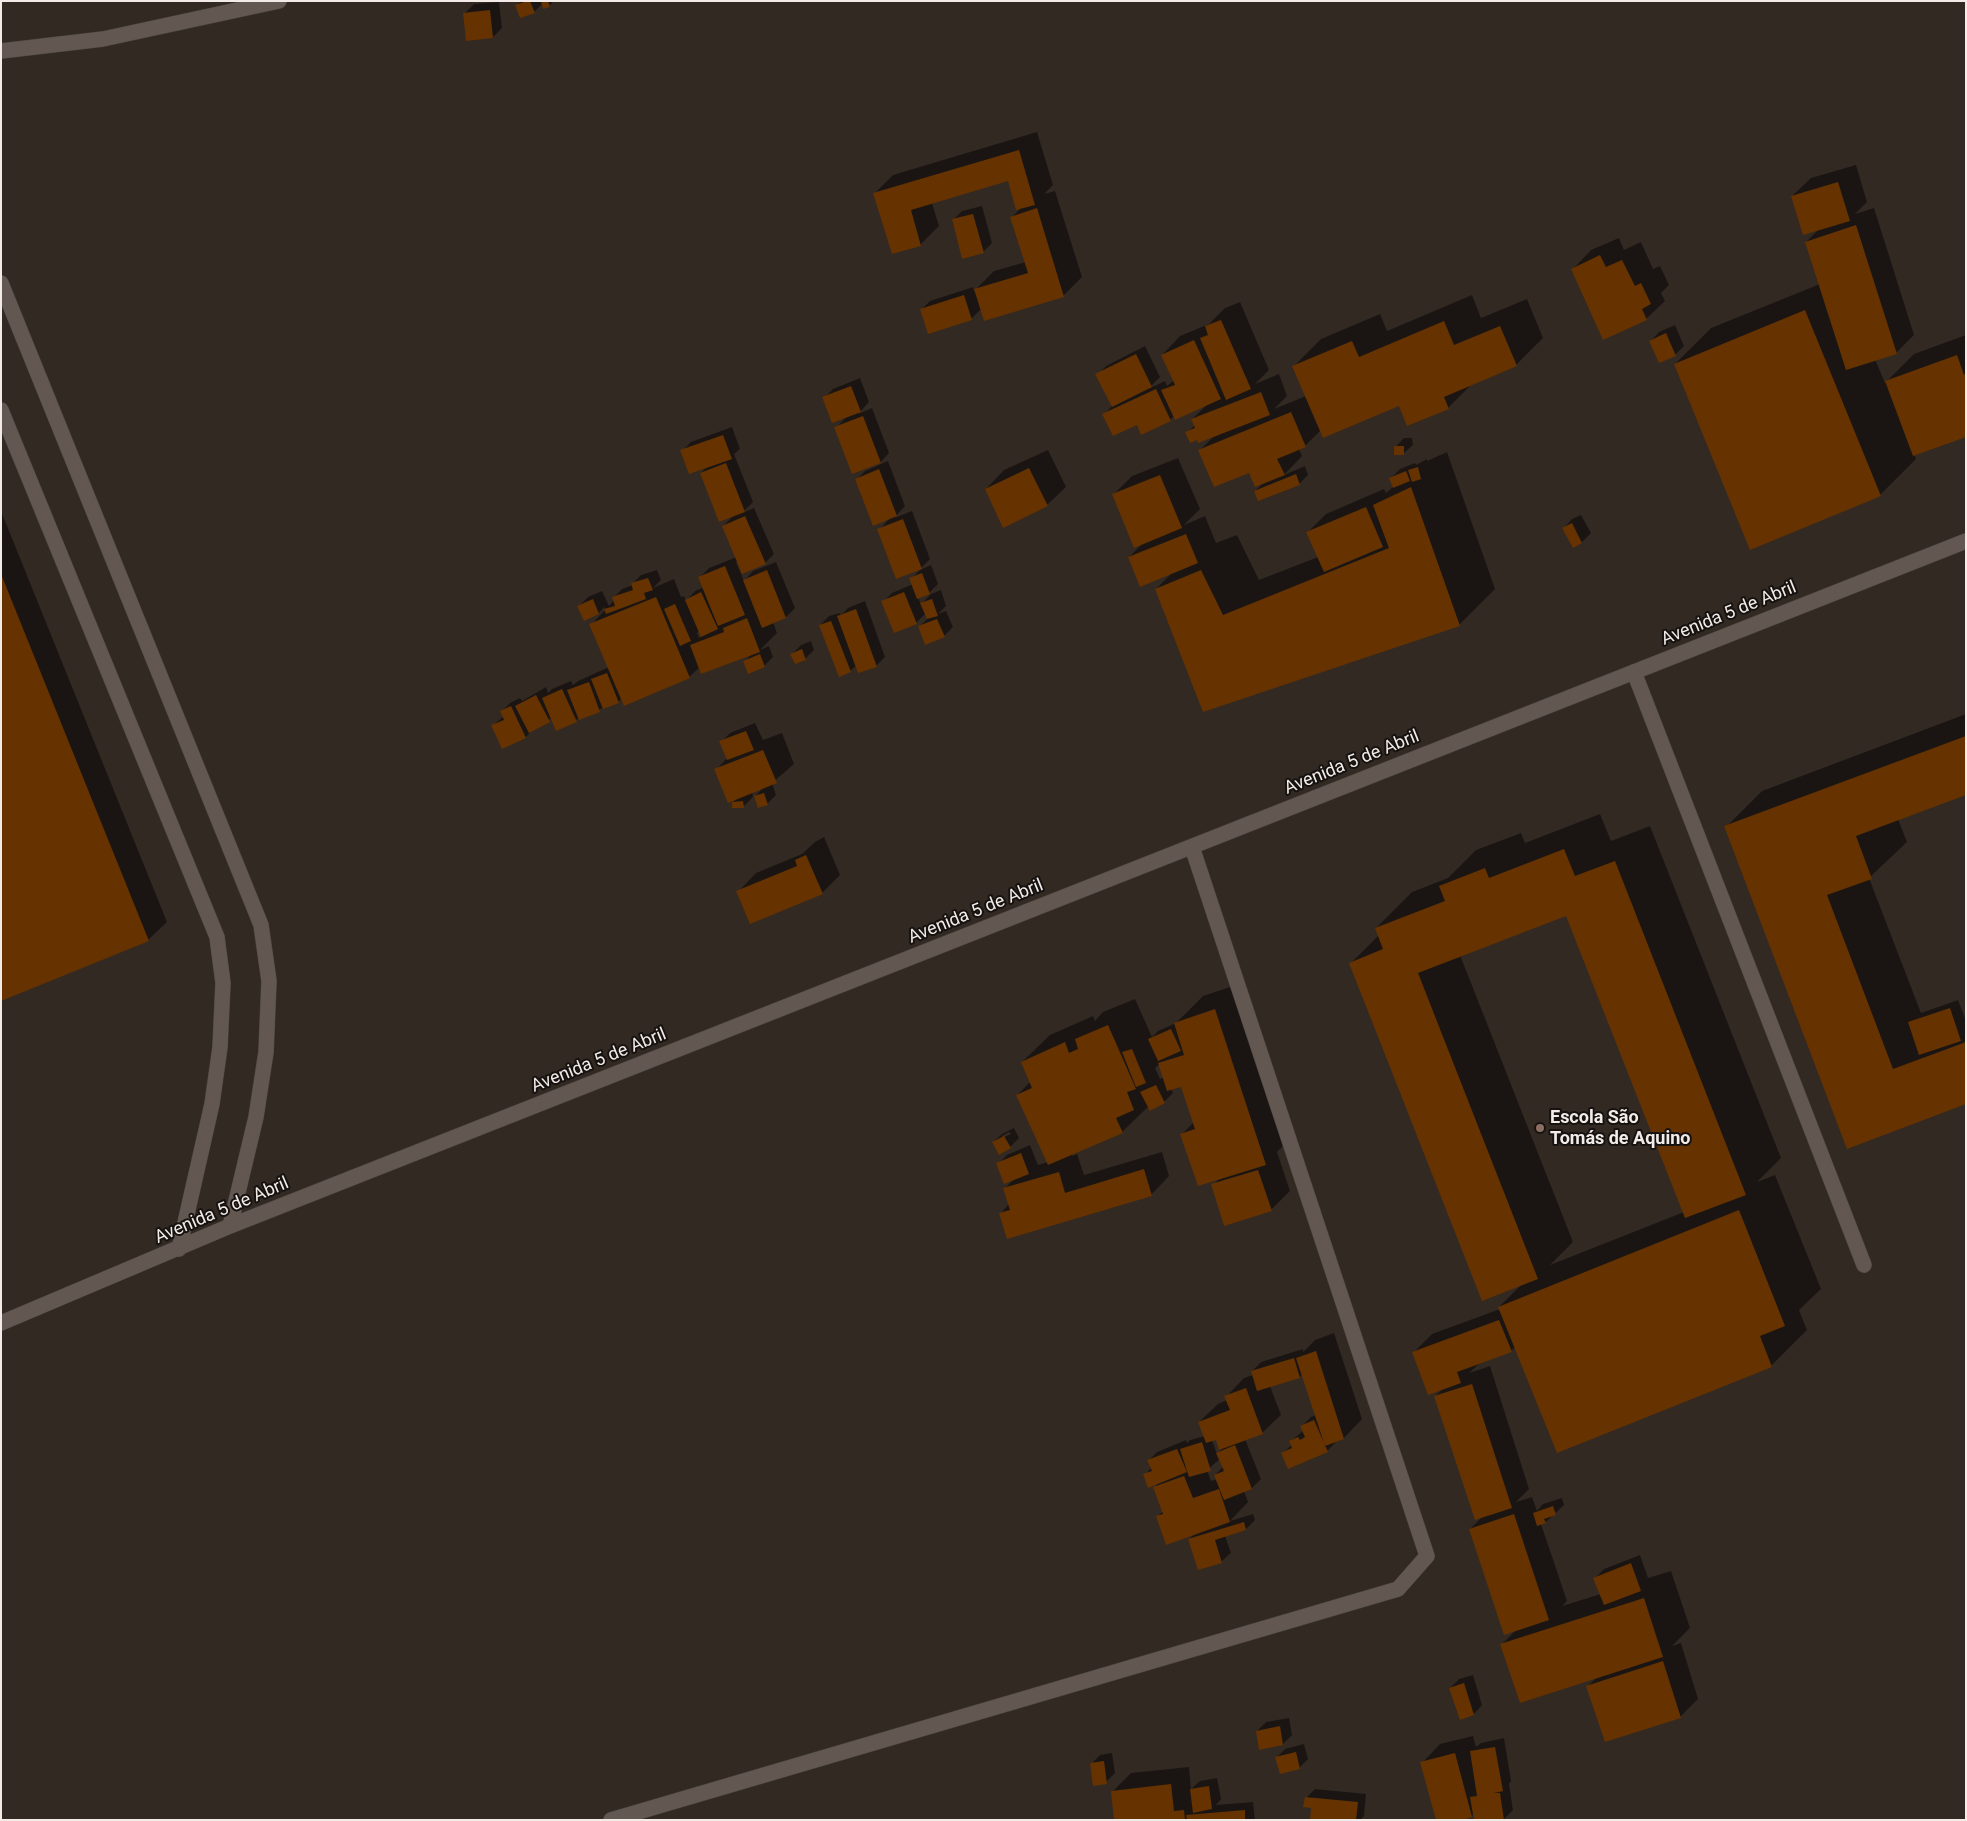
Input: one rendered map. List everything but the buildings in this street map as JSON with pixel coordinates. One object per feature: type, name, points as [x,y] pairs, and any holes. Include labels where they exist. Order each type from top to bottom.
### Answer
[{"type":"street","points":[[1,51],[103,39],[279,1]]},
{"type":"street","points":[[1,283],[261,925],[269,981],[266,1052],[256,1117],[230,1226]]},
{"type":"street","points":[[1,410],[217,937],[224,983],[220,1047],[212,1104],[179,1249]]},
{"type":"street","name":"Avenida 5 de Abril","points":[[1,1323],[230,1226],[1966,541]]},
{"type":"street","points":[[1634,672],[1864,1265]]},
{"type":"street","points":[[611,1820],[1398,1589],[1427,1556],[1192,847]]},
{"type":"place","name":"Escola São Tomás de Aquino","points":[[1540,1128]]}]
